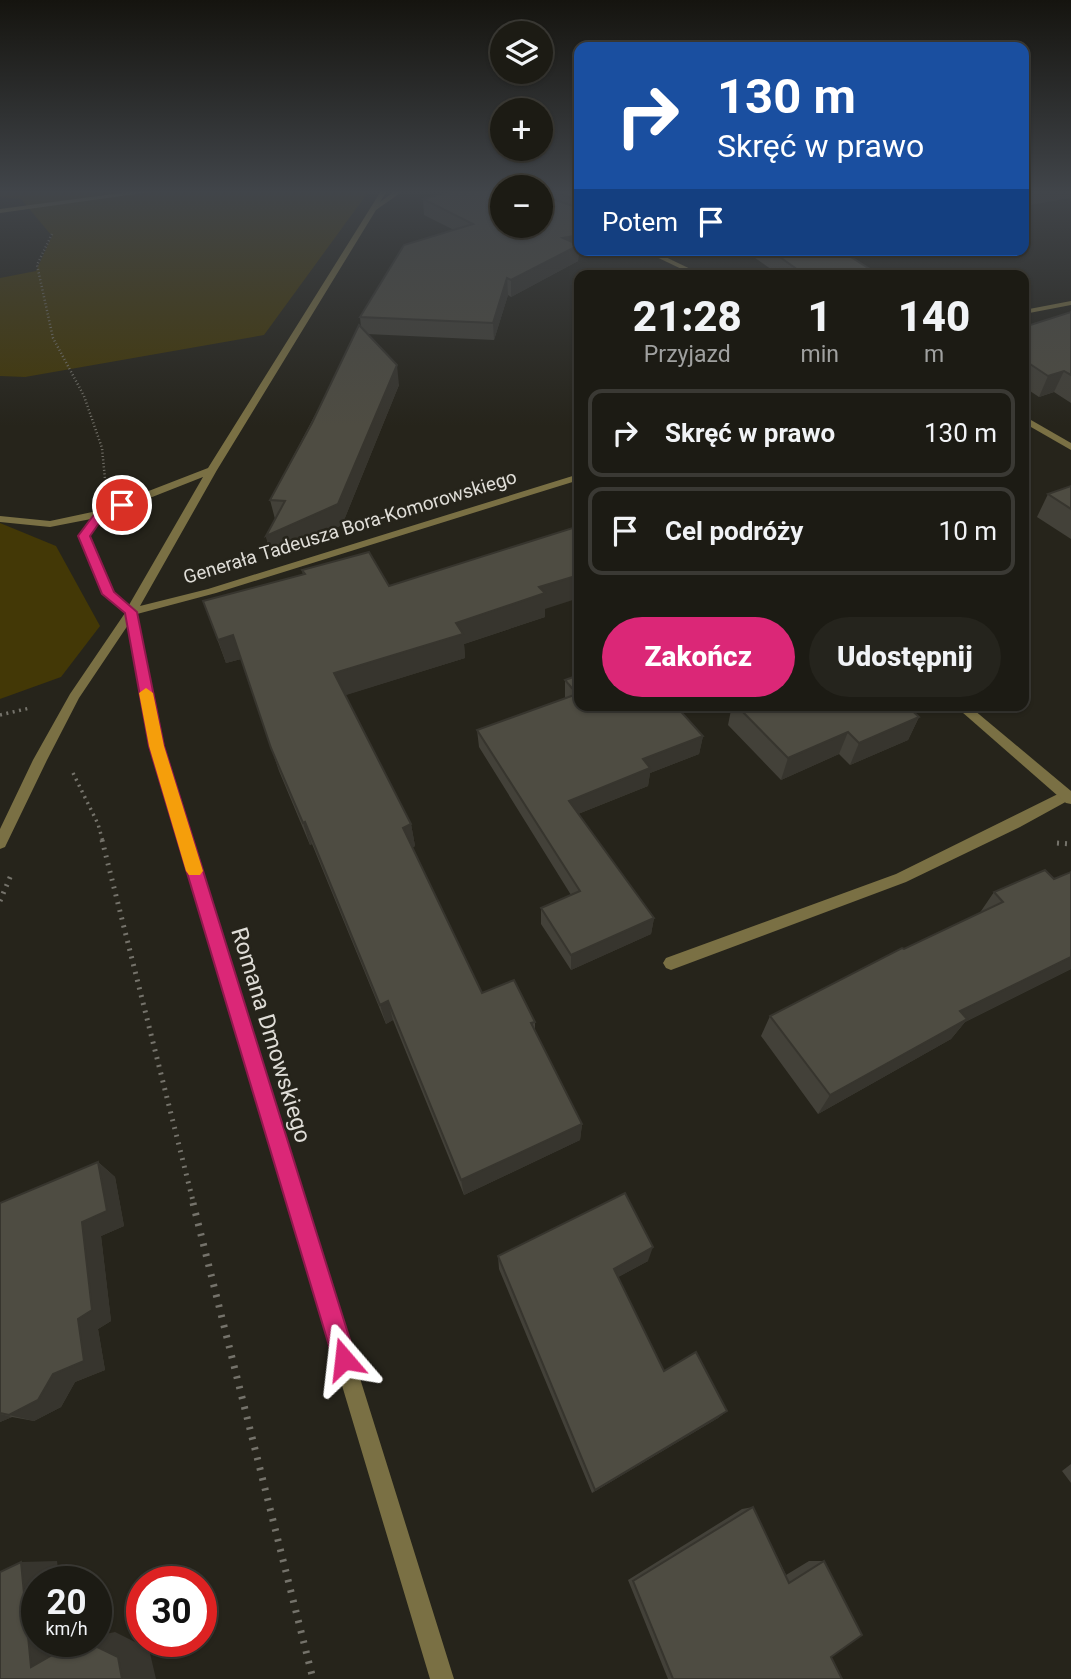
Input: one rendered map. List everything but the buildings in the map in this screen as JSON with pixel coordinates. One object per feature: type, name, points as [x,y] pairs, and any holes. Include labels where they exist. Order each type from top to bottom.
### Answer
[{"type":"street","points":[[0,843],[74,697],[131,612],[212,470],[336,269]]},
{"type":"street","points":[[1029,311],[1071,303]]},
{"type":"street","points":[[1029,422],[1071,447]]},
{"type":"street","points":[[0,519],[50,524],[100,514],[212,470]]},
{"type":"street","name":"Generała Tadeusza Bora-Komorowskiego","points":[[131,612],[212,591],[574,479]]},
{"type":"street","points":[[100,514],[84,536],[109,594],[131,612]]},
{"type":"street","name":"Romana Dmowskiego","points":[[131,612],[156,746],[442,1679]]},
{"type":"street","points":[[671,963],[901,878],[1068,797],[968,711]]},
{"type":"path","points":[[38,269],[53,338],[84,396],[102,448],[105,474],[100,514]]},
{"type":"path","points":[[40,760],[70,767],[98,824],[313,1679]]},
{"type":"path","points":[[1015,823],[1041,849],[1060,842],[1071,844]]},
{"type":"shaded area","points":[[312,269],[264,335],[25,377],[0,376],[0,278],[36,271]]},
{"type":"shaded area","points":[[0,523],[56,546],[100,626],[61,677],[0,699]]},
{"type":"slow traffic","points":[[146,693],[156,746],[195,871]]},
{"type":"route","points":[[122,505],[100,514],[84,536],[109,594],[131,612],[156,746],[344,1359]]}]
